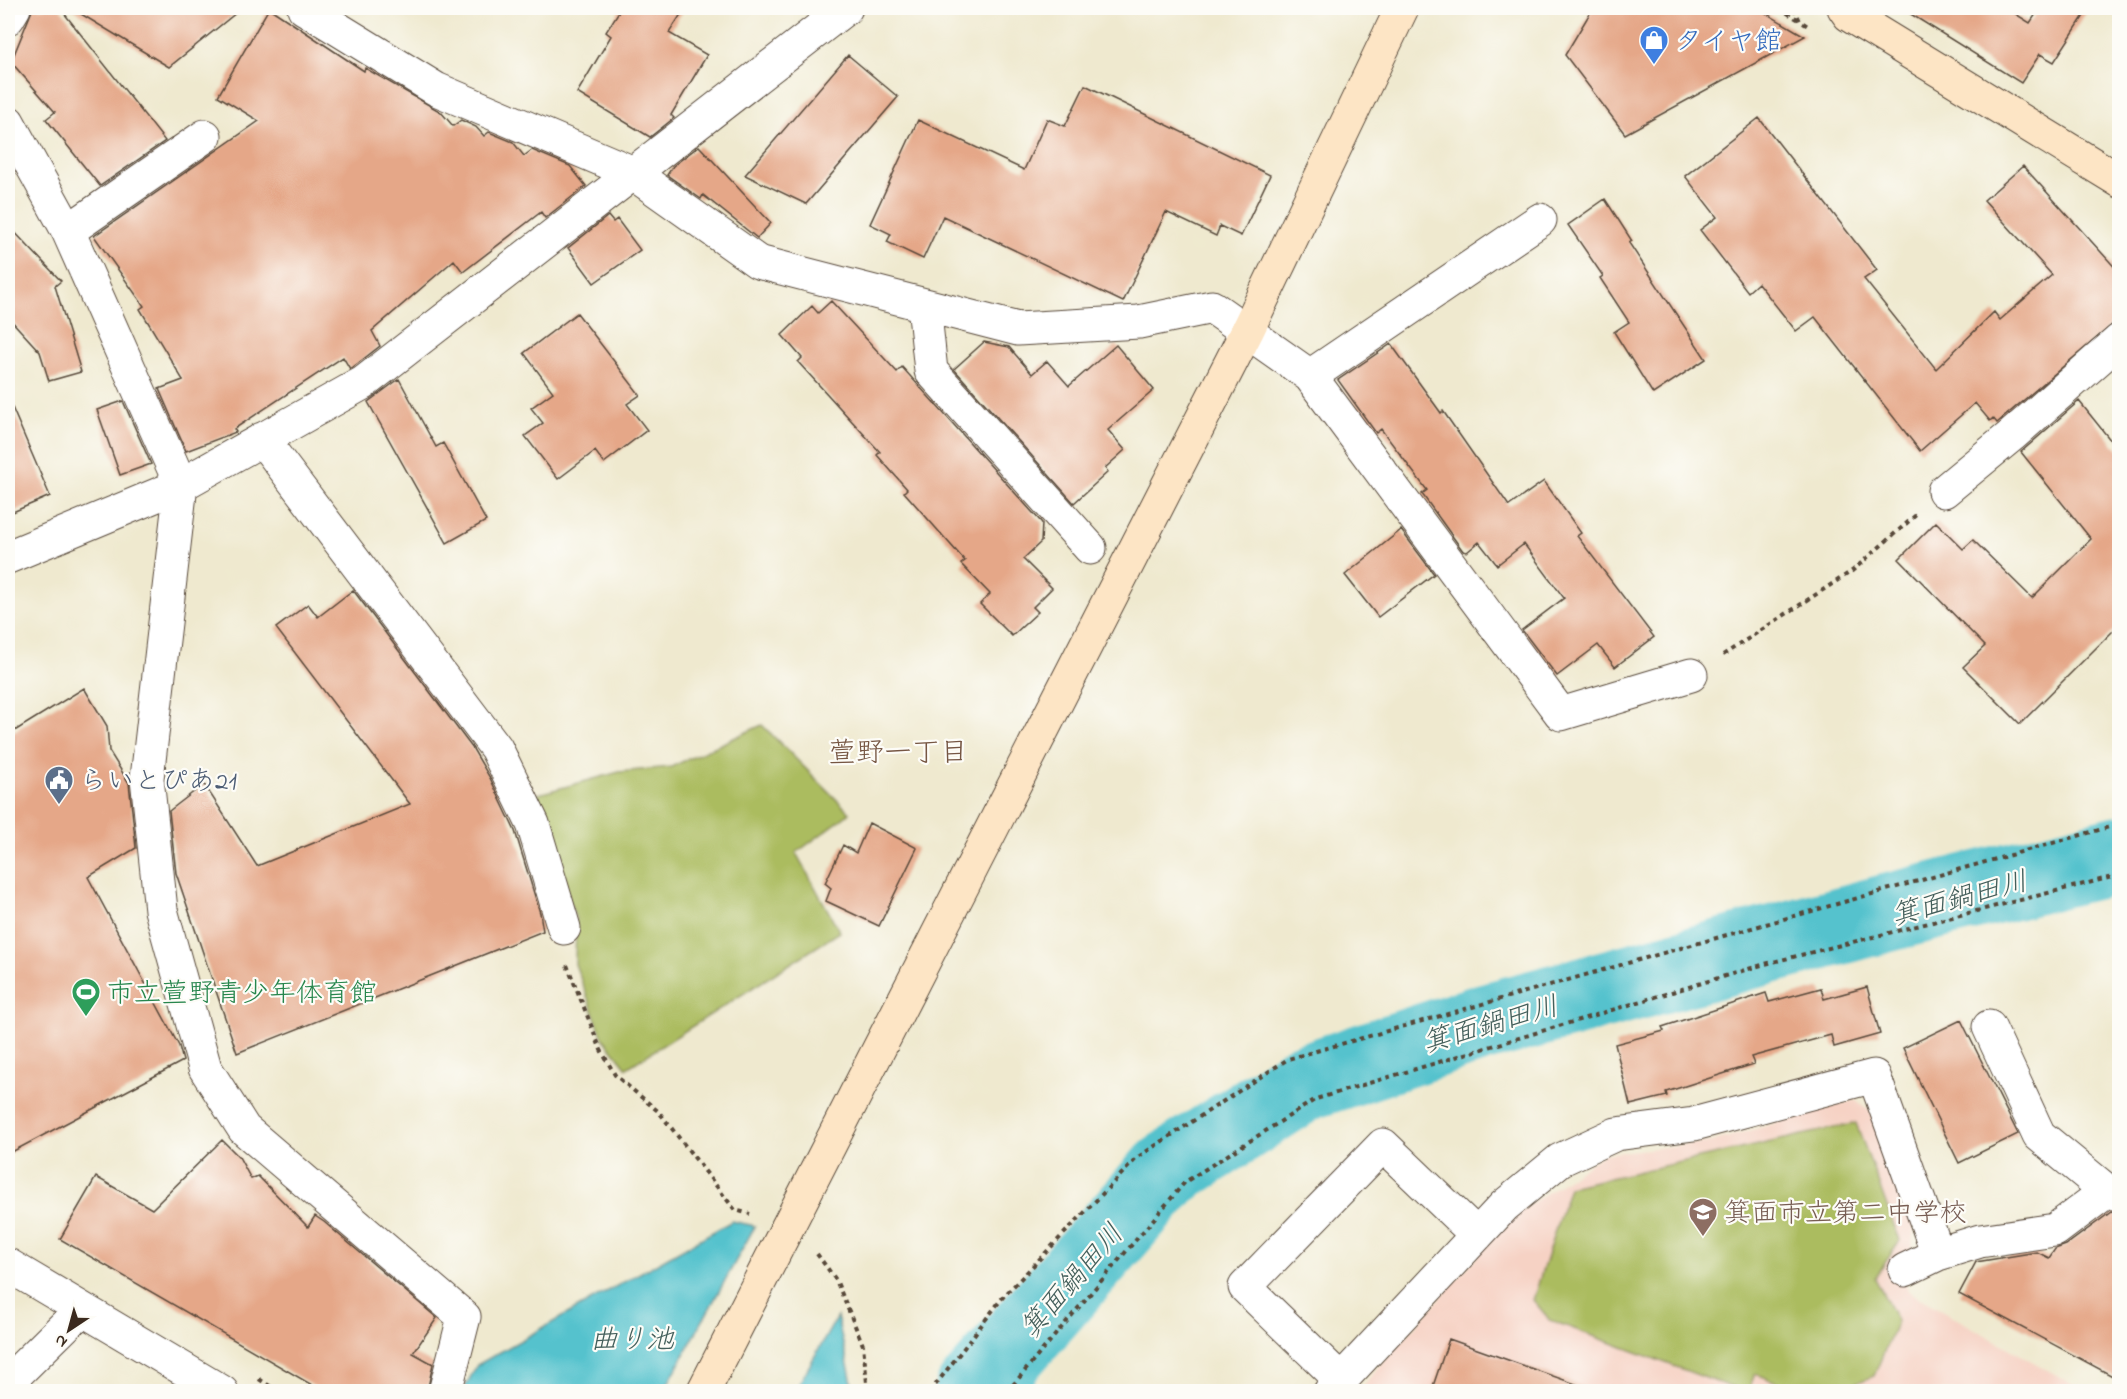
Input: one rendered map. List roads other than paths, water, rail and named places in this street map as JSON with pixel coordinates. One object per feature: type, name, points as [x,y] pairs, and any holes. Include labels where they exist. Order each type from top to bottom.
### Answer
[{"type":"street","points":[[8,18],[14,8]]},
{"type":"street","points":[[304,8],[435,89],[631,172],[758,262],[1018,329],[1139,321],[1212,307],[1310,376],[1561,714],[1691,675]]},
{"type":"street","points":[[8,557],[181,485],[363,383],[631,172],[846,8]]},
{"type":"street","points":[[703,1392],[1247,331],[1402,8]]},
{"type":"street","points":[[1844,8],[1849,15],[2120,181]]},
{"type":"street","points":[[8,122],[68,231],[181,485],[164,650],[147,778],[161,910],[205,1068],[244,1129],[464,1317],[445,1392]]},
{"type":"street","points":[[68,231],[205,136]]},
{"type":"street","points":[[1310,376],[1540,220]]},
{"type":"street","points":[[924,305],[931,371],[1090,548]]},
{"type":"street","points":[[1944,491],[2115,354]]},
{"type":"street","points":[[262,439],[496,748],[533,824],[564,928]]},
{"type":"street","points":[[1905,1270],[1938,1254],[1980,1241],[2055,1230],[2113,1193],[2039,1135],[1989,1027]]},
{"type":"street","points":[[1477,1235],[1383,1145],[1245,1287],[1335,1386],[1477,1235],[1504,1206],[1560,1161],[1616,1134],[1694,1124],[1874,1076],[1938,1254]]},
{"type":"street","points":[[8,1265],[222,1392]]},
{"type":"street","points":[[8,1382],[82,1309]]},
{"type":"water","name":"曲り池","points":[[732,1221],[755,1226],[664,1391],[463,1391],[477,1365]]},
{"type":"water","points":[[837,1317],[854,1391],[795,1391]]},
{"type":"waterway","name":"箕面鍋田川","points":[[973,1392],[1167,1171],[1305,1082],[1482,1023],[1891,912],[2120,854]]},
{"type":"place","name":"タイヤ館","points":[[1654,66]]},
{"type":"place","name":"らいとぴあ21","points":[[59,806]]},
{"type":"place","name":"市立萱野青少年体育館","points":[[86,1018]]},
{"type":"place","name":"箕面市立第二中学校","points":[[1703,1238]]},
{"type":"district","name":"萱野一丁目","points":[[898,751]]}]
